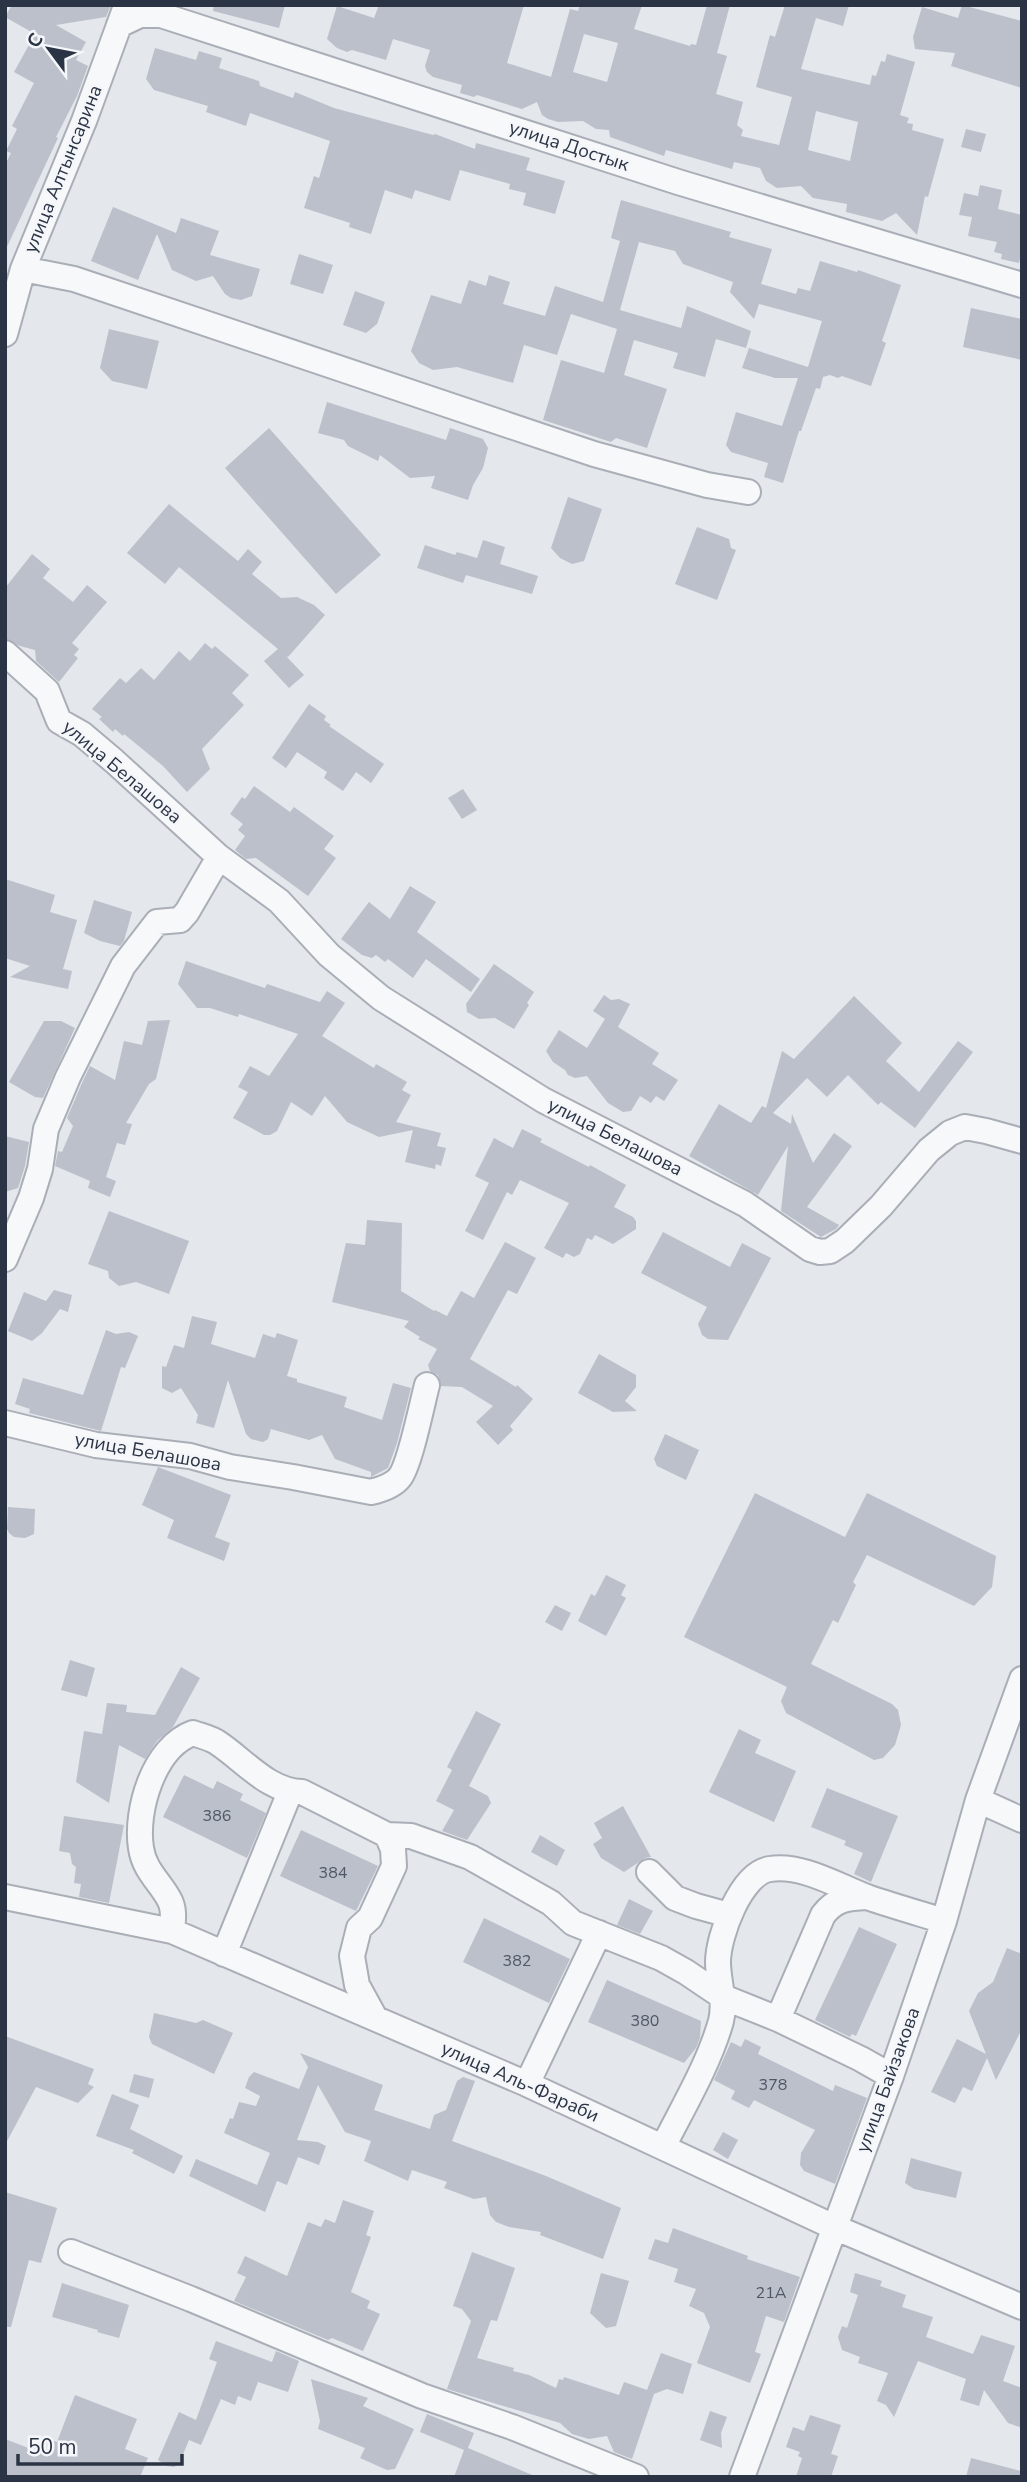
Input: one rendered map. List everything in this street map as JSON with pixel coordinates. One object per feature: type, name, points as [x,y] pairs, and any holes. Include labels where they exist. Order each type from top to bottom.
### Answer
[{"type":"street","name":"улица Алтынсарина","points":[[5,334],[23,269],[84,121],[123,15]]},
{"type":"street","name":"улица Достык","points":[[123,15],[161,15],[678,182],[952,276],[1022,285]]},
{"type":"street","points":[[23,269],[74,279],[594,454],[707,485],[748,492]]},
{"type":"street","name":"улица Белашова","points":[[5,653],[47,691],[59,721],[82,734],[219,857],[279,901],[329,955],[381,998],[543,1100],[746,1205],[810,1249],[830,1251],[845,1241],[881,1206],[929,1150],[950,1133],[965,1127],[1022,1141]]},
{"type":"street","points":[[5,1259],[37,1179],[46,1129],[122,966],[157,922],[180,920],[219,857]]},
{"type":"street","name":"улица Белашова","points":[[5,1423],[96,1446],[190,1456],[230,1467],[293,1476],[371,1492],[400,1478],[427,1385]]},
{"type":"street","name":"улица Байзакова","points":[[742,2477],[891,2076],[944,1921],[978,1800],[1022,1679]]},
{"type":"street","points":[[172,1931],[170,1900],[154,1880],[141,1847],[142,1815],[155,1770],[167,1749],[183,1736],[193,1733],[217,1742],[263,1779],[290,1792],[302,1792],[387,1835],[411,1836],[470,1857],[551,1903],[573,1923],[661,1958],[723,1997],[778,2019],[891,2076]]},
{"type":"street","points":[[224,1954],[290,1792]]},
{"type":"street","points":[[978,1800],[1022,1821]]},
{"type":"street","points":[[374,2016],[357,1985],[352,1956],[359,1928],[370,1918],[394,1866],[393,1849],[387,1835]]},
{"type":"street","points":[[663,2147],[711,2048],[721,2018],[723,1997],[718,1960],[729,1915],[750,1880],[768,1868],[803,1872],[867,1897],[944,1921]]},
{"type":"street","points":[[649,1872],[675,1898],[729,1915]]},
{"type":"street","name":"улица Аль-Фараби","points":[[5,1897],[172,1931],[374,2016],[834,2227],[1022,2306]]},
{"type":"street","points":[[778,2019],[823,1915],[830,1906],[842,1899],[867,1897]]},
{"type":"street","points":[[527,2084],[598,1933]]},
{"type":"street","points":[[71,2252],[422,2396],[512,2427],[636,2477]]},
{"type":"building","points":[[12,5],[111,5],[106,17],[56,25],[86,42],[76,60],[88,66],[77,96],[5,251],[5,165],[11,153],[6,151],[17,129],[12,126],[34,83],[14,72],[35,34],[5,17]]},
{"type":"building","points":[[214,5],[285,5],[279,28],[213,11]]},
{"type":"building","points":[[379,5],[524,5],[507,63],[551,77],[570,9],[578,11],[580,5],[642,5],[634,29],[690,46],[696,45],[707,5],[730,5],[717,53],[727,56],[716,94],[743,102],[737,125],[743,130],[741,136],[779,145],[792,97],[756,87],[770,35],[775,37],[785,5],[849,5],[843,26],[816,18],[801,69],[870,85],[872,75],[876,76],[881,61],[885,62],[887,54],[915,62],[900,115],[909,118],[907,123],[913,124],[912,130],[944,139],[928,197],[925,196],[917,235],[896,213],[882,221],[846,212],[847,204],[813,198],[801,186],[777,188],[766,181],[760,168],[734,162],[732,169],[666,150],[664,156],[610,137],[609,130],[596,129],[583,121],[558,122],[548,119],[542,115],[537,102],[522,109],[477,95],[474,97],[460,93],[462,85],[433,77],[427,72],[425,66],[430,50],[393,39],[386,60],[352,50],[347,52],[327,39],[337,6],[374,18]],"holes":[[[584,34],[618,43],[607,82],[573,72]],[[816,111],[858,122],[850,161],[808,150]]]},
{"type":"building","points":[[962,5],[1022,21],[1022,88],[951,66],[955,53],[915,49],[913,37],[922,7],[958,18]]},
{"type":"building","points":[[155,48],[196,60],[199,51],[222,58],[219,68],[259,81],[260,86],[293,98],[295,92],[334,108],[435,134],[475,149],[476,143],[530,158],[526,170],[565,181],[555,214],[523,205],[526,193],[509,189],[510,184],[460,170],[450,201],[415,190],[412,199],[385,190],[371,234],[349,227],[350,223],[304,208],[314,176],[319,178],[330,141],[250,113],[246,126],[206,112],[208,106],[154,90],[146,79]]},
{"type":"building","points":[[966,129],[986,134],[981,152],[961,147]]},
{"type":"building","points":[[980,185],[1002,190],[998,209],[1022,215],[1022,249],[1019,263],[1001,259],[1002,254],[994,252],[997,242],[968,236],[972,217],[959,215],[964,193],[978,196]]},
{"type":"building","points":[[621,200],[731,232],[729,237],[772,249],[761,284],[796,294],[798,288],[810,291],[820,261],[857,272],[858,270],[901,285],[882,341],[886,343],[871,386],[842,376],[823,377],[820,389],[816,388],[799,431],[783,483],[764,477],[768,463],[731,452],[726,445],[736,412],[782,426],[798,378],[775,378],[742,368],[749,348],[808,367],[822,321],[759,304],[754,319],[730,292],[733,282],[683,264],[675,251],[639,242],[620,310],[681,328],[687,306],[751,331],[746,348],[716,339],[705,377],[673,368],[678,353],[634,340],[624,375],[667,389],[647,448],[616,438],[611,442],[543,420],[561,360],[604,373],[617,329],[571,314],[557,355],[524,345],[513,383],[457,367],[433,370],[419,363],[411,351],[431,295],[461,304],[469,280],[486,286],[489,275],[510,282],[503,304],[545,316],[555,286],[603,302],[620,241],[611,238]]},
{"type":"building","points":[[113,207],[176,233],[181,218],[219,231],[210,255],[260,269],[252,296],[241,300],[231,298],[225,294],[213,276],[196,281],[172,270],[157,234],[138,280],[91,261]]},
{"type":"building","points":[[299,254],[333,265],[323,294],[290,284]]},
{"type":"building","points":[[355,291],[385,302],[377,324],[366,333],[343,325]]},
{"type":"building","points":[[971,308],[1022,319],[1022,360],[963,347]]},
{"type":"building","points":[[109,329],[159,341],[147,389],[112,381],[100,368]]},
{"type":"building","points":[[327,402],[446,440],[450,428],[483,439],[488,448],[483,468],[468,500],[431,488],[435,476],[410,478],[380,455],[378,461],[348,446],[344,440],[318,433]]},
{"type":"building","points":[[269,428],[381,555],[336,594],[225,468]]},
{"type":"building","points":[[568,497],[602,509],[584,561],[572,564],[560,558],[551,548]]},
{"type":"building","points":[[169,504],[238,561],[248,549],[262,562],[252,574],[281,598],[297,597],[314,605],[325,615],[288,657],[286,656],[304,675],[289,688],[264,661],[278,649],[179,567],[165,584],[127,553]]},
{"type":"building","points":[[697,527],[729,539],[731,548],[736,550],[717,600],[675,584]]},
{"type":"building","points":[[483,540],[505,547],[500,564],[538,576],[532,594],[466,575],[463,583],[417,568],[425,545],[455,555],[457,552],[477,558]]},
{"type":"building","points":[[32,554],[50,569],[43,578],[73,602],[87,585],[107,602],[72,643],[79,649],[74,655],[78,658],[59,682],[36,661],[35,650],[5,639],[5,588]]},
{"type":"building","points":[[205,643],[212,649],[215,646],[249,675],[232,693],[244,705],[202,749],[210,769],[187,792],[163,766],[124,734],[123,736],[115,729],[113,732],[92,709],[120,678],[126,683],[141,668],[154,680],[179,651],[190,661]]},
{"type":"building","points":[[309,704],[326,716],[324,720],[331,725],[329,726],[384,764],[371,783],[356,772],[343,791],[324,778],[327,772],[297,752],[286,768],[272,758]]},
{"type":"building","points":[[254,786],[290,812],[294,807],[334,836],[324,849],[336,858],[308,896],[256,858],[246,859],[235,850],[245,836],[238,830],[243,824],[230,814]]},
{"type":"building","points":[[463,789],[477,810],[462,819],[448,798]]},
{"type":"building","points":[[5,879],[55,895],[50,912],[77,920],[63,969],[72,971],[68,989],[10,977],[30,966],[5,958]]},
{"type":"building","points":[[410,886],[436,902],[417,932],[480,979],[471,992],[426,959],[413,978],[388,959],[385,962],[376,955],[372,958],[362,955],[341,939],[369,902],[390,919]]},
{"type":"building","points":[[94,900],[132,912],[124,941],[120,946],[84,933]]},
{"type":"building","points":[[186,961],[265,988],[267,984],[320,1002],[327,991],[345,1003],[322,1036],[374,1068],[376,1064],[407,1082],[402,1090],[411,1095],[396,1122],[441,1133],[437,1146],[446,1148],[441,1166],[436,1164],[435,1169],[405,1162],[413,1130],[379,1137],[347,1122],[325,1096],[312,1116],[291,1102],[277,1131],[270,1135],[264,1135],[233,1118],[248,1092],[238,1087],[250,1066],[269,1076],[298,1034],[239,1014],[238,1017],[210,1008],[197,1008],[178,984]]},
{"type":"building","points":[[494,964],[534,992],[514,1029],[495,1018],[479,1019],[467,1012],[466,1004]]},
{"type":"building","points":[[604,995],[611,1000],[619,999],[630,1004],[618,1027],[659,1053],[652,1064],[678,1080],[664,1101],[656,1096],[651,1103],[640,1096],[631,1111],[623,1112],[608,1103],[587,1076],[575,1078],[568,1075],[553,1062],[546,1051],[559,1030],[587,1048],[605,1019],[593,1011]]},
{"type":"building","points":[[854,996],[902,1043],[886,1061],[919,1092],[958,1041],[973,1052],[915,1128],[881,1102],[878,1105],[848,1075],[827,1097],[807,1078],[773,1113],[791,1124],[792,1114],[813,1163],[834,1133],[852,1146],[807,1207],[839,1225],[821,1237],[781,1211],[788,1146],[758,1195],[689,1156],[719,1104],[751,1123],[762,1106],[766,1108],[782,1051],[794,1059]]},
{"type":"building","points":[[170,1020],[156,1079],[149,1084],[126,1123],[132,1124],[125,1145],[117,1143],[106,1177],[116,1181],[110,1197],[88,1188],[90,1181],[55,1166],[58,1151],[62,1152],[73,1126],[67,1118],[90,1066],[115,1080],[124,1041],[142,1045],[148,1021]]},
{"type":"building","points":[[44,1021],[61,1021],[75,1028],[43,1098],[35,1097],[9,1082]]},
{"type":"building","points":[[522,1129],[542,1139],[540,1142],[626,1185],[614,1207],[633,1217],[636,1229],[613,1244],[595,1235],[592,1240],[587,1238],[580,1254],[574,1257],[566,1253],[563,1258],[544,1248],[569,1203],[520,1180],[512,1195],[507,1192],[483,1240],[465,1231],[489,1183],[475,1176],[494,1138],[513,1148]]},
{"type":"building","points":[[5,1136],[29,1142],[18,1188],[5,1192]]},
{"type":"building","points":[[109,1211],[189,1241],[169,1294],[136,1282],[119,1286],[109,1278],[108,1271],[88,1264]]},
{"type":"building","points":[[367,1220],[402,1223],[401,1291],[447,1316],[461,1291],[474,1298],[505,1242],[536,1258],[517,1294],[508,1290],[470,1359],[516,1387],[517,1385],[533,1399],[510,1426],[513,1430],[498,1445],[476,1422],[493,1406],[462,1387],[441,1386],[438,1375],[430,1371],[428,1365],[437,1349],[418,1339],[420,1337],[404,1327],[409,1321],[332,1302],[346,1243],[365,1245]]},
{"type":"building","points":[[663,1232],[730,1267],[742,1243],[771,1258],[728,1340],[708,1339],[702,1335],[698,1324],[707,1307],[641,1273]]},
{"type":"building","points":[[54,1290],[72,1295],[68,1312],[60,1309],[42,1333],[32,1341],[8,1331],[24,1292],[46,1301]]},
{"type":"building","points":[[192,1316],[217,1322],[211,1344],[255,1358],[263,1334],[275,1338],[277,1333],[298,1340],[287,1376],[297,1379],[297,1382],[347,1397],[344,1407],[382,1420],[393,1383],[411,1388],[388,1468],[371,1477],[371,1472],[335,1459],[322,1435],[309,1440],[271,1429],[268,1439],[263,1442],[251,1439],[246,1434],[228,1380],[214,1428],[196,1423],[198,1415],[181,1388],[172,1393],[162,1388],[162,1366],[166,1367],[174,1345],[184,1348]]},
{"type":"building","points":[[106,1330],[116,1334],[129,1332],[138,1336],[125,1368],[121,1367],[101,1431],[29,1413],[30,1409],[15,1404],[23,1378],[83,1395]]},
{"type":"building","points":[[599,1354],[636,1375],[636,1387],[625,1401],[637,1411],[613,1412],[578,1393]]},
{"type":"building","points":[[665,1434],[699,1450],[686,1480],[657,1466],[654,1459]]},
{"type":"building","points":[[158,1467],[231,1495],[215,1537],[230,1543],[224,1561],[167,1538],[174,1520],[142,1505]]},
{"type":"building","points":[[755,1493],[845,1537],[867,1493],[996,1556],[992,1587],[974,1606],[867,1555],[853,1582],[856,1585],[838,1623],[833,1620],[811,1664],[892,1704],[898,1710],[901,1725],[895,1745],[883,1758],[874,1760],[786,1713],[781,1701],[787,1687],[684,1637]]},
{"type":"building","points":[[8,1507],[35,1509],[34,1534],[25,1538],[14,1537],[9,1533]]},
{"type":"building","points":[[606,1575],[626,1585],[621,1595],[626,1598],[606,1636],[578,1621],[591,1594],[595,1596]]},
{"type":"building","points":[[555,1605],[571,1613],[562,1631],[545,1622]]},
{"type":"building","points":[[70,1660],[95,1668],[87,1697],[61,1690]]},
{"type":"building","points":[[181,1667],[200,1678],[173,1727],[157,1741],[145,1759],[119,1745],[109,1803],[76,1782],[84,1731],[102,1734],[107,1703],[127,1705],[126,1712],[155,1715]]},
{"type":"building","points":[[476,1711],[501,1724],[469,1786],[488,1796],[491,1803],[467,1840],[442,1831],[454,1810],[436,1801],[452,1770],[447,1767]]},
{"type":"building","points":[[739,1729],[761,1740],[755,1753],[796,1771],[774,1822],[709,1792]]},
{"type":"building","points":[[184,1775],[213,1789],[217,1781],[243,1794],[240,1800],[266,1813],[247,1858],[163,1817]]},
{"type":"building","points":[[827,1788],[898,1816],[871,1882],[854,1874],[863,1853],[844,1845],[846,1841],[811,1827]]},
{"type":"building","points":[[623,1806],[651,1857],[624,1872],[601,1858],[593,1844],[602,1838],[594,1823]]},
{"type":"building","points":[[64,1816],[124,1825],[109,1903],[79,1897],[81,1884],[74,1883],[76,1867],[72,1864],[70,1853],[59,1851]]},
{"type":"building","points":[[301,1830],[378,1866],[356,1911],[280,1876]]},
{"type":"building","points":[[540,1835],[565,1850],[557,1866],[531,1852]]},
{"type":"building","points":[[629,1899],[653,1911],[640,1934],[617,1925]]},
{"type":"building","points":[[484,1918],[570,1959],[549,2003],[463,1962]]},
{"type":"building","points":[[859,1927],[897,1944],[856,2036],[852,2034],[850,2037],[815,2020]]},
{"type":"building","points":[[1007,1948],[1022,1954],[1022,2029],[996,2080],[987,2058],[972,2091],[963,2087],[955,2103],[931,2092],[957,2039],[986,2054],[969,2011],[978,1993],[993,1982]]},
{"type":"building","points":[[607,1980],[701,2021],[700,2038],[696,2048],[684,2063],[588,2022]]},
{"type":"building","points":[[154,2013],[196,2023],[203,2020],[233,2033],[214,2074],[152,2044],[149,2037]]},
{"type":"building","points":[[5,2036],[94,2069],[88,2084],[94,2087],[78,2103],[36,2087],[5,2145]]},
{"type":"building","points":[[745,2039],[761,2047],[758,2054],[833,2091],[835,2085],[867,2098],[835,2184],[804,2171],[800,2165],[801,2153],[815,2130],[754,2100],[749,2108],[731,2099],[735,2091],[714,2080],[731,2042],[741,2047]]},
{"type":"building","points":[[300,2053],[383,2085],[374,2110],[430,2129],[434,2115],[446,2110],[457,2081],[463,2077],[475,2081],[452,2141],[546,2176],[621,2208],[603,2259],[540,2235],[541,2232],[496,2222],[490,2215],[486,2197],[474,2199],[444,2188],[447,2182],[412,2170],[408,2181],[364,2161],[371,2141],[345,2132],[318,2085],[297,2140],[318,2142],[326,2146],[319,2165],[298,2157],[287,2185],[277,2181],[265,2212],[189,2176],[196,2159],[257,2185],[270,2153],[224,2133],[239,2102],[256,2106],[260,2096],[245,2088],[254,2072],[299,2089],[308,2067]]},
{"type":"building","points":[[134,2074],[154,2079],[149,2098],[129,2092]]},
{"type":"building","points":[[112,2094],[139,2105],[130,2129],[183,2156],[174,2174],[132,2153],[134,2150],[96,2136]]},
{"type":"building","points":[[723,2132],[738,2140],[728,2159],[713,2150]]},
{"type":"building","points":[[911,2158],[962,2172],[956,2198],[914,2189],[905,2183]]},
{"type":"building","points":[[5,2192],[57,2208],[41,2263],[29,2260],[11,2327],[5,2327]]},
{"type":"building","points":[[343,2200],[374,2211],[366,2235],[371,2237],[351,2292],[370,2301],[367,2308],[380,2314],[363,2351],[332,2338],[328,2340],[234,2301],[246,2277],[237,2273],[245,2256],[287,2276],[308,2222],[321,2227],[325,2219],[335,2223]]},
{"type":"building","points":[[673,2228],[748,2256],[747,2259],[800,2277],[784,2322],[766,2316],[755,2352],[761,2354],[750,2383],[697,2363],[710,2327],[704,2313],[689,2306],[696,2289],[674,2282],[678,2269],[648,2259],[655,2239],[668,2243]]},
{"type":"building","points":[[472,2252],[515,2268],[497,2321],[491,2320],[477,2358],[514,2368],[513,2371],[529,2375],[556,2388],[559,2379],[563,2380],[564,2377],[619,2395],[624,2382],[647,2390],[661,2353],[692,2364],[683,2394],[667,2389],[654,2394],[632,2459],[614,2452],[607,2436],[589,2439],[572,2434],[560,2423],[447,2389],[471,2321],[462,2309],[453,2306]]},
{"type":"building","points":[[601,2273],[629,2281],[616,2326],[606,2328],[590,2313]]},
{"type":"building","points":[[855,2273],[882,2281],[880,2286],[906,2295],[902,2307],[933,2317],[926,2337],[973,2354],[981,2335],[1015,2346],[1003,2381],[1022,2388],[1022,2428],[1008,2423],[984,2390],[979,2406],[960,2400],[966,2379],[918,2361],[894,2417],[886,2405],[877,2401],[888,2373],[858,2363],[860,2357],[842,2350],[838,2337],[842,2326],[847,2328],[858,2295],[850,2292]]},
{"type":"building","points":[[62,2283],[129,2305],[119,2338],[52,2317]]},
{"type":"building","points":[[216,2341],[272,2362],[276,2351],[299,2361],[288,2392],[258,2382],[251,2401],[238,2396],[235,2405],[221,2399],[201,2445],[189,2440],[179,2464],[174,2467],[167,2466],[158,2460],[179,2412],[196,2420],[217,2362],[209,2359]]},
{"type":"building","points":[[311,2379],[368,2398],[363,2406],[414,2429],[395,2469],[387,2470],[360,2458],[365,2448],[318,2429],[320,2421]]},
{"type":"building","points":[[75,2395],[137,2419],[125,2449],[148,2458],[140,2477],[5,2477],[5,2439],[49,2456]]},
{"type":"building","points":[[710,2411],[727,2417],[721,2433],[722,2448],[700,2440]]},
{"type":"building","points":[[427,2414],[474,2433],[468,2448],[537,2477],[454,2477],[464,2450],[420,2432]]},
{"type":"building","points":[[810,2415],[841,2425],[831,2454],[838,2456],[831,2477],[796,2477],[802,2458],[798,2456],[800,2452],[786,2447],[793,2427],[804,2431]]},
{"type":"building","points":[[971,2458],[1021,2471],[1020,2477],[966,2477]]}]
